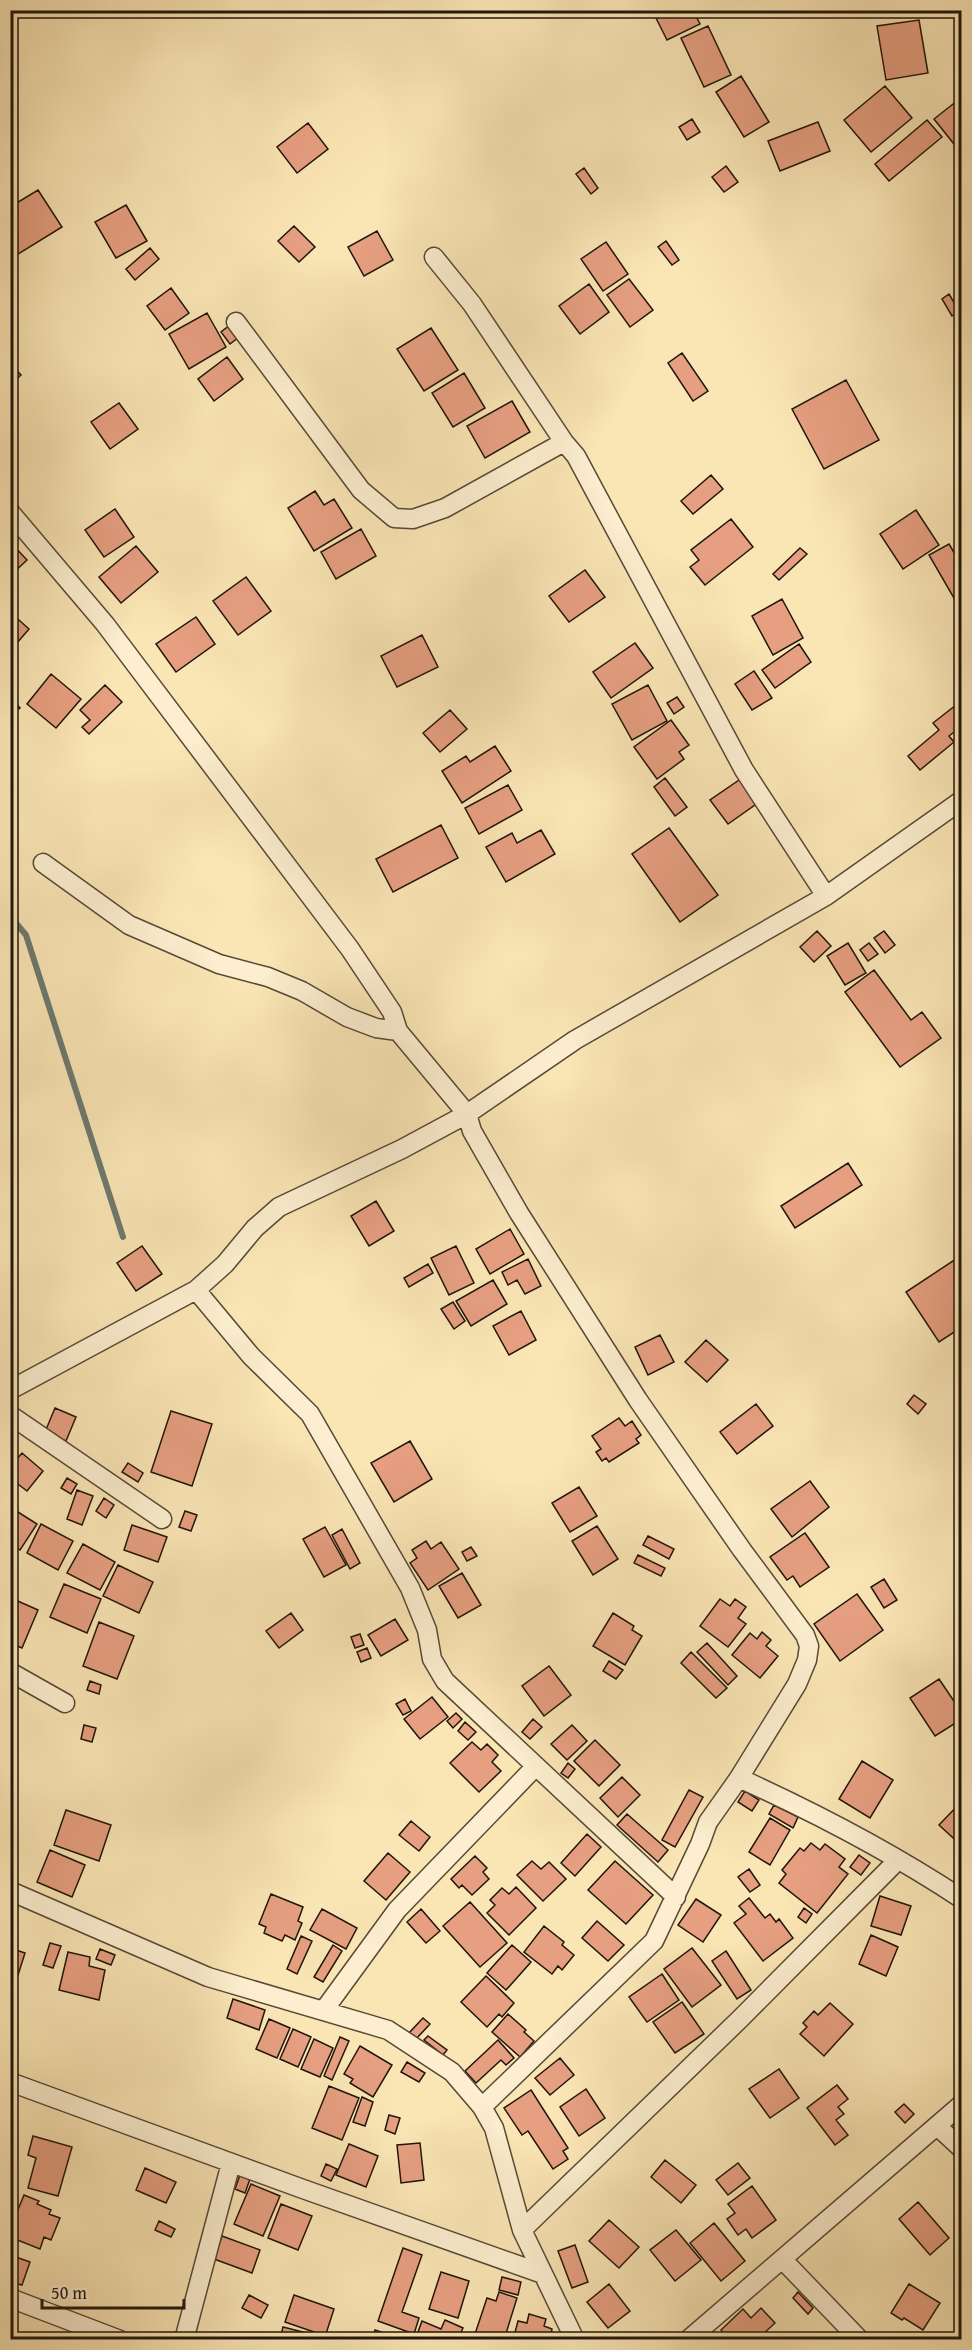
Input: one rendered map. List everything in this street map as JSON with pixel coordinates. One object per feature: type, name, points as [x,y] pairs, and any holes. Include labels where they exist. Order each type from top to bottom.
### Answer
[{"type":"street","points":[[434,257],[472,304],[564,442],[576,456],[744,770],[826,896]]},
{"type":"street","points":[[236,322],[361,489],[394,518],[413,519],[445,508],[564,442]]},
{"type":"street","points":[[10,512],[105,624],[350,949],[392,1011],[398,1031],[467,1114],[472,1131],[519,1213],[638,1400],[742,1550],[805,1635],[809,1646],[807,1660],[797,1684],[739,1778],[708,1822],[676,1897],[654,1941],[482,2107]]},
{"type":"street","points":[[10,1390],[196,1290],[225,1264],[255,1228],[279,1207],[402,1149],[467,1114],[575,1040],[826,896],[962,800]]},
{"type":"street","points":[[43,863],[129,925],[219,964],[268,977],[347,1017],[376,1028],[398,1031]]},
{"type":"street","points":[[196,1290],[251,1356],[310,1414],[410,1588],[427,1630],[432,1659],[445,1681],[676,1897]]},
{"type":"street","points":[[10,1415],[162,1519]]},
{"type":"street","points":[[10,1672],[64,1702]]},
{"type":"street","points":[[324,2010],[397,1911],[536,1766]]},
{"type":"street","points":[[739,1778],[799,1806],[898,1860],[962,1899]]},
{"type":"street","points":[[522,2230],[741,2018],[898,1860]]},
{"type":"street","points":[[10,1891],[208,1977],[388,2030],[452,2072],[482,2107],[494,2128],[522,2230],[575,2340]]},
{"type":"street","points":[[10,2082],[543,2274]]},
{"type":"street","points":[[688,2340],[962,2104]]},
{"type":"street","points":[[937,2126],[962,2149]]},
{"type":"street","points":[[184,2340],[231,2163]]},
{"type":"street","points":[[782,2259],[860,2340]]},
{"type":"street","points":[[10,2298],[120,2340]]},
{"type":"building","points":[[652,10],[693,10],[700,24],[667,40]]},
{"type":"building","points":[[919,20],[928,73],[886,80],[877,26]]},
{"type":"building","points":[[708,26],[731,75],[704,87],[681,38]]},
{"type":"building","points":[[741,76],[769,122],[744,137],[716,92]]},
{"type":"building","points":[[885,86],[912,118],[871,152],[844,120]]},
{"type":"building","points":[[962,97],[962,154],[934,119]]},
{"type":"building","points":[[692,119],[700,132],[687,140],[679,127]]},
{"type":"building","points":[[927,120],[942,137],[889,181],[875,164]]},
{"type":"building","points":[[818,122],[830,151],[780,171],[768,141]]},
{"type":"building","points":[[308,123],[328,149],[297,173],[277,147]]},
{"type":"building","points":[[726,166],[738,182],[724,192],[712,177]]},
{"type":"building","points":[[584,168],[598,188],[591,194],[576,174]]},
{"type":"building","points":[[38,190],[62,227],[10,259],[10,207]]},
{"type":"building","points":[[126,205],[147,241],[116,258],[95,222]]},
{"type":"building","points":[[294,226],[315,247],[299,262],[278,241]]},
{"type":"building","points":[[377,231],[393,260],[364,276],[348,247]]},
{"type":"building","points":[[666,241],[679,260],[672,265],[658,247]]},
{"type":"building","points":[[606,242],[628,274],[603,291],[581,259]]},
{"type":"building","points":[[150,248],[159,259],[135,280],[126,269]]},
{"type":"building","points":[[629,279],[653,310],[630,327],[607,295]]},
{"type":"building","points":[[589,284],[609,312],[580,334],[559,306]]},
{"type":"building","points":[[171,288],[189,313],[165,330],[147,306]]},
{"type":"building","points":[[949,294],[959,311],[952,316],[942,299]]},
{"type":"building","points":[[207,313],[226,347],[189,369],[169,334]]},
{"type":"building","points":[[230,325],[239,337],[230,344],[221,332]]},
{"type":"building","points":[[431,328],[458,370],[424,391],[397,349]]},
{"type":"building","points":[[682,353],[708,391],[693,401],[668,363]]},
{"type":"building","points":[[227,357],[243,379],[214,401],[198,379]]},
{"type":"building","points":[[10,363],[21,375],[10,385]]},
{"type":"building","points":[[464,373],[485,408],[453,427],[432,393]]},
{"type":"building","points":[[846,380],[879,440],[824,469],[792,409]]},
{"type":"building","points":[[512,401],[530,432],[485,458],[467,426]]},
{"type":"building","points":[[119,403],[138,429],[110,449],[91,422]]},
{"type":"building","points":[[711,475],[723,489],[693,514],[681,501]]},
{"type":"building","points":[[315,491],[324,505],[334,499],[352,528],[314,551],[288,508]]},
{"type":"building","points":[[115,509],[134,537],[104,557],[85,530]]},
{"type":"building","points":[[916,510],[939,545],[903,569],[880,534]]},
{"type":"building","points":[[731,519],[753,547],[705,585],[690,567],[699,560],[691,550]]},
{"type":"building","points":[[361,529],[376,556],[336,579],[321,552]]},
{"type":"building","points":[[10,542],[27,560],[10,576]]},
{"type":"building","points":[[949,544],[962,566],[962,612],[929,555]]},
{"type":"building","points":[[136,546],[158,572],[121,603],[99,577]]},
{"type":"building","points":[[800,548],[807,554],[779,580],[773,574]]},
{"type":"building","points":[[585,570],[605,597],[569,622],[549,596]]},
{"type":"building","points":[[246,577],[271,611],[238,635],[213,601]]},
{"type":"building","points":[[782,599],[803,638],[773,655],[752,616]]},
{"type":"building","points":[[10,612],[29,629],[10,651]]},
{"type":"building","points":[[196,617],[215,644],[176,672],[156,644]]},
{"type":"building","points":[[422,635],[438,667],[397,687],[381,656]]},
{"type":"building","points":[[635,643],[653,668],[611,698],[593,672]]},
{"type":"building","points":[[799,644],[811,662],[775,688],[762,670]]},
{"type":"building","points":[[754,671],[772,698],[752,710],[735,684]]},
{"type":"building","points":[[51,674],[81,699],[56,728],[27,704]]},
{"type":"building","points":[[105,685],[122,702],[89,734],[82,727],[90,720],[80,710]]},
{"type":"building","points":[[648,685],[667,721],[632,740],[612,704]]},
{"type":"building","points":[[10,697],[20,708],[10,716]]},
{"type":"building","points":[[677,697],[684,707],[674,714],[667,703]]},
{"type":"building","points":[[956,705],[962,712],[962,726],[949,736],[954,742],[920,770],[908,756],[939,730],[933,723]]},
{"type":"building","points":[[450,710],[467,729],[440,752],[423,733]]},
{"type":"building","points":[[671,720],[689,745],[679,752],[684,759],[657,779],[634,747]]},
{"type":"building","points":[[495,746],[511,771],[462,803],[442,771],[466,756],[470,762]]},
{"type":"building","points":[[745,776],[762,800],[728,824],[710,800]]},
{"type":"building","points":[[665,778],[687,807],[675,816],[654,787]]},
{"type":"building","points":[[508,785],[522,810],[479,834],[465,808]]},
{"type":"building","points":[[441,825],[458,858],[393,892],[376,859]]},
{"type":"building","points":[[669,828],[718,895],[680,922],[632,854]]},
{"type":"building","points":[[541,830],[555,854],[506,882],[486,847],[512,833],[517,843]]},
{"type":"building","points":[[817,931],[831,946],[814,962],[800,947]]},
{"type":"building","points":[[884,931],[895,945],[885,953],[874,938]]},
{"type":"building","points":[[848,943],[866,973],[845,985],[827,956]]},
{"type":"building","points":[[869,943],[878,954],[868,961],[860,950]]},
{"type":"building","points":[[874,970],[911,1020],[922,1012],[941,1038],[900,1067],[845,992]]},
{"type":"building","points":[[848,1163],[862,1185],[795,1228],[781,1206]]},
{"type":"building","points":[[376,1201],[394,1231],[369,1246],[351,1216]]},
{"type":"building","points":[[510,1229],[524,1254],[490,1274],[476,1249]]},
{"type":"building","points":[[142,1246],[162,1274],[136,1291],[117,1263]]},
{"type":"building","points":[[456,1246],[474,1283],[449,1295],[431,1258]]},
{"type":"building","points":[[962,1255],[962,1327],[939,1342],[906,1292]]},
{"type":"building","points":[[528,1259],[541,1286],[525,1294],[517,1280],[508,1285],[502,1272]]},
{"type":"building","points":[[428,1264],[433,1273],[409,1287],[404,1278]]},
{"type":"building","points":[[493,1280],[507,1304],[471,1326],[456,1301]]},
{"type":"building","points":[[453,1302],[465,1321],[454,1329],[441,1309]]},
{"type":"building","points":[[521,1311],[536,1340],[509,1355],[493,1326]]},
{"type":"building","points":[[660,1335],[674,1362],[648,1375],[635,1347]]},
{"type":"building","points":[[706,1340],[728,1360],[707,1382],[685,1362]]},
{"type":"building","points":[[914,1395],[926,1404],[918,1414],[907,1404]]},
{"type":"building","points":[[756,1404],[773,1426],[737,1454],[720,1432]]},
{"type":"building","points":[[55,1408],[76,1417],[66,1441],[45,1432]]},
{"type":"building","points":[[171,1411],[212,1424],[192,1486],[151,1472]]},
{"type":"building","points":[[619,1418],[625,1426],[632,1421],[641,1435],[636,1439],[639,1443],[609,1462],[606,1458],[602,1461],[596,1452],[601,1449],[592,1436]]},
{"type":"building","points":[[410,1441],[432,1479],[394,1502],[371,1463]]},
{"type":"building","points":[[22,1453],[43,1471],[27,1491],[10,1478],[10,1467]]},
{"type":"building","points":[[128,1463],[143,1473],[138,1482],[122,1472]]},
{"type":"building","points":[[67,1478],[77,1484],[71,1494],[61,1488]]},
{"type":"building","points":[[810,1481],[829,1507],[792,1537],[771,1509]]},
{"type":"building","points":[[579,1487],[597,1516],[570,1532],[552,1503]]},
{"type":"building","points":[[77,1490],[93,1496],[82,1525],[67,1519]]},
{"type":"building","points":[[104,1498],[114,1505],[106,1518],[96,1511]]},
{"type":"building","points":[[10,1507],[37,1524],[20,1550],[10,1543]]},
{"type":"building","points":[[185,1511],[197,1515],[191,1531],[179,1527]]},
{"type":"building","points":[[41,1524],[73,1541],[58,1570],[27,1553]]},
{"type":"building","points":[[132,1525],[167,1537],[158,1562],[124,1550]]},
{"type":"building","points":[[597,1526],[618,1559],[593,1575],[572,1541]]},
{"type":"building","points":[[325,1527],[346,1565],[324,1577],[303,1539]]},
{"type":"building","points":[[342,1529],[360,1563],[350,1569],[332,1535]]},
{"type":"building","points":[[805,1533],[829,1567],[800,1587],[793,1576],[787,1580],[770,1557]]},
{"type":"building","points":[[648,1536],[674,1549],[669,1559],[643,1545]]},
{"type":"building","points":[[426,1541],[431,1549],[441,1542],[459,1569],[428,1590],[410,1563],[417,1558],[412,1550]]},
{"type":"building","points":[[83,1544],[115,1562],[100,1590],[67,1573]]},
{"type":"building","points":[[471,1547],[477,1556],[467,1561],[462,1552]]},
{"type":"building","points":[[638,1555],[665,1568],[661,1576],[634,1563]]},
{"type":"building","points":[[118,1565],[153,1582],[139,1613],[103,1596]]},
{"type":"building","points":[[462,1573],[481,1605],[458,1618],[439,1586]]},
{"type":"building","points":[[884,1579],[897,1600],[884,1608],[871,1587]]},
{"type":"building","points":[[64,1584],[101,1599],[87,1633],[50,1617]]},
{"type":"building","points":[[857,1594],[883,1630],[840,1661],[814,1624]]},
{"type":"building","points":[[11,1598],[38,1610],[22,1648],[10,1643]]},
{"type":"building","points":[[720,1599],[730,1606],[735,1599],[746,1607],[738,1618],[746,1624],[728,1647],[700,1626]]},
{"type":"building","points":[[291,1613],[303,1630],[279,1648],[266,1631]]},
{"type":"building","points":[[613,1613],[634,1626],[632,1630],[642,1636],[625,1665],[593,1646]]},
{"type":"building","points":[[395,1619],[408,1640],[381,1656],[368,1635]]},
{"type":"building","points":[[99,1622],[134,1636],[117,1679],[83,1666]]},
{"type":"building","points":[[762,1632],[771,1640],[766,1646],[778,1656],[760,1678],[732,1655],[750,1633],[757,1639]]},
{"type":"building","points":[[360,1634],[364,1645],[355,1648],[351,1637]]},
{"type":"building","points":[[707,1643],[737,1676],[728,1685],[697,1652]]},
{"type":"building","points":[[367,1648],[371,1658],[361,1662],[357,1652]]},
{"type":"building","points":[[691,1652],[727,1688],[716,1698],[681,1663]]},
{"type":"building","points":[[609,1661],[623,1670],[616,1679],[603,1671]]},
{"type":"building","points":[[549,1666],[571,1695],[544,1716],[522,1686]]},
{"type":"building","points":[[939,1679],[962,1713],[962,1719],[935,1736],[910,1698]]},
{"type":"building","points":[[90,1681],[101,1685],[99,1694],[87,1690]]},
{"type":"building","points":[[432,1697],[448,1717],[420,1739],[404,1719]]},
{"type":"building","points":[[405,1699],[411,1711],[403,1715],[396,1704]]},
{"type":"building","points":[[456,1713],[462,1719],[453,1728],[447,1721]]},
{"type":"building","points":[[533,1719],[542,1727],[530,1739],[522,1732]]},
{"type":"building","points":[[465,1722],[476,1732],[468,1740],[458,1731]]},
{"type":"building","points":[[84,1725],[96,1728],[92,1742],[81,1739]]},
{"type":"building","points":[[572,1725],[587,1741],[567,1760],[551,1744]]},
{"type":"building","points":[[595,1740],[620,1765],[599,1786],[574,1761]]},
{"type":"building","points":[[472,1742],[481,1750],[487,1744],[498,1755],[492,1762],[501,1771],[479,1792],[450,1763]]},
{"type":"building","points":[[862,1761],[893,1780],[870,1818],[839,1799]]},
{"type":"building","points":[[568,1763],[575,1769],[568,1778],[561,1773]]},
{"type":"building","points":[[622,1777],[640,1795],[618,1817],[600,1798]]},
{"type":"building","points":[[689,1790],[703,1797],[675,1847],[662,1840]]},
{"type":"building","points":[[745,1791],[759,1800],[752,1811],[738,1802]]},
{"type":"building","points":[[962,1801],[962,1846],[939,1825]]},
{"type":"building","points":[[774,1805],[798,1817],[793,1828],[769,1814]]},
{"type":"building","points":[[66,1810],[111,1825],[99,1861],[54,1845]]},
{"type":"building","points":[[627,1814],[668,1850],[658,1862],[617,1825]]},
{"type":"building","points":[[770,1818],[790,1830],[770,1865],[749,1852]]},
{"type":"building","points":[[411,1821],[430,1837],[419,1851],[399,1835]]},
{"type":"building","points":[[587,1834],[601,1847],[575,1876],[561,1863]]},
{"type":"building","points":[[811,1843],[820,1850],[825,1844],[845,1859],[839,1867],[848,1874],[817,1913],[779,1883],[786,1874],[782,1870],[800,1848],[804,1851]]},
{"type":"building","points":[[50,1850],[85,1865],[72,1897],[37,1882]]},
{"type":"building","points":[[388,1853],[410,1872],[386,1900],[364,1881]]},
{"type":"building","points":[[859,1855],[870,1863],[861,1875],[850,1867]]},
{"type":"building","points":[[475,1856],[487,1868],[483,1872],[489,1879],[472,1895],[462,1885],[459,1888],[451,1879]]},
{"type":"building","points":[[532,1861],[541,1869],[549,1862],[566,1879],[543,1901],[517,1875]]},
{"type":"building","points":[[615,1861],[653,1895],[626,1924],[588,1890]]},
{"type":"building","points":[[749,1869],[760,1885],[750,1892],[738,1877]]},
{"type":"building","points":[[516,1887],[536,1908],[509,1935],[487,1913],[495,1905],[490,1900],[502,1888],[509,1894]]},
{"type":"building","points":[[271,1894],[303,1907],[298,1921],[302,1923],[295,1940],[285,1935],[282,1941],[264,1933],[266,1927],[259,1924]]},
{"type":"building","points":[[880,1896],[911,1906],[901,1935],[871,1926]]},
{"type":"building","points":[[749,1898],[765,1918],[770,1914],[776,1922],[779,1919],[793,1938],[763,1961],[734,1923],[746,1914],[739,1906]]},
{"type":"building","points":[[696,1899],[721,1915],[703,1942],[678,1925]]},
{"type":"building","points":[[470,1902],[507,1943],[480,1967],[443,1926]]},
{"type":"building","points":[[804,1908],[812,1914],[806,1923],[798,1917]]},
{"type":"building","points":[[322,1909],[357,1928],[346,1949],[310,1930]]},
{"type":"building","points":[[421,1909],[440,1931],[426,1943],[407,1922]]},
{"type":"building","points":[[597,1921],[624,1945],[608,1961],[582,1938]]},
{"type":"building","points":[[544,1926],[564,1942],[562,1945],[574,1955],[562,1970],[558,1966],[552,1974],[524,1952]]},
{"type":"building","points":[[871,1935],[898,1947],[886,1976],[859,1964]]},
{"type":"building","points":[[301,1936],[312,1941],[297,1974],[287,1969]]},
{"type":"building","points":[[50,1943],[61,1946],[53,1968],[43,1965]]},
{"type":"building","points":[[333,1945],[342,1951],[323,1982],[314,1977]]},
{"type":"building","points":[[512,1945],[531,1962],[506,1990],[487,1973]]},
{"type":"building","points":[[10,1948],[25,1953],[18,1975],[10,1972]]},
{"type":"building","points":[[692,1948],[721,1985],[692,2007],[664,1969]]},
{"type":"building","points":[[100,1949],[115,1955],[111,1965],[96,1959]]},
{"type":"building","points":[[726,1951],[751,1990],[737,1999],[712,1961]]},
{"type":"building","points":[[68,1952],[90,1957],[89,1966],[105,1970],[99,2000],[59,1990]]},
{"type":"building","points":[[662,1974],[679,2000],[647,2022],[629,1997]]},
{"type":"building","points":[[486,1976],[514,2003],[502,2017],[499,2014],[487,2027],[461,2002]]},
{"type":"building","points":[[233,1999],[265,2010],[259,2030],[227,2018]]},
{"type":"building","points":[[682,2002],[704,2034],[675,2053],[653,2022]]},
{"type":"building","points":[[830,2003],[853,2024],[824,2056],[800,2034],[807,2027],[803,2023],[814,2011],[818,2015]]},
{"type":"building","points":[[508,2014],[526,2030],[524,2032],[534,2041],[520,2057],[492,2032]]},
{"type":"building","points":[[423,2018],[430,2024],[416,2039],[409,2033]]},
{"type":"building","points":[[269,2019],[290,2028],[277,2058],[256,2049]]},
{"type":"building","points":[[293,2029],[311,2037],[298,2067],[280,2059]]},
{"type":"building","points":[[428,2036],[447,2050],[443,2055],[424,2040]]},
{"type":"building","points":[[340,2037],[349,2041],[332,2080],[324,2076]]},
{"type":"building","points":[[314,2039],[333,2048],[320,2077],[301,2069]]},
{"type":"building","points":[[498,2040],[514,2058],[506,2065],[501,2060],[476,2083],[465,2071]]},
{"type":"building","points":[[360,2046],[392,2065],[373,2097],[350,2083],[353,2079],[344,2074]]},
{"type":"building","points":[[560,2058],[574,2075],[550,2095],[535,2078]]},
{"type":"building","points":[[407,2062],[425,2073],[419,2082],[401,2072]]},
{"type":"building","points":[[779,2069],[799,2098],[770,2118],[749,2089]]},
{"type":"building","points":[[837,2085],[848,2099],[838,2107],[844,2114],[836,2120],[848,2135],[835,2145],[807,2108]]},
{"type":"building","points":[[329,2086],[359,2098],[342,2140],[312,2128]]},
{"type":"building","points":[[586,2089],[605,2118],[579,2136],[560,2107]]},
{"type":"building","points":[[531,2090],[568,2148],[563,2151],[568,2159],[553,2169],[528,2131],[522,2135],[504,2108]]},
{"type":"building","points":[[362,2097],[373,2102],[365,2126],[353,2122]]},
{"type":"building","points":[[904,2104],[914,2114],[905,2123],[895,2112]]},
{"type":"building","points":[[389,2115],[400,2118],[395,2134],[385,2130]]},
{"type":"building","points":[[33,2136],[72,2147],[58,2196],[28,2188],[36,2158],[28,2155]]},
{"type":"building","points":[[420,2143],[424,2180],[401,2183],[397,2145]]},
{"type":"building","points":[[349,2144],[378,2156],[366,2187],[336,2175]]},
{"type":"building","points":[[665,2160],[696,2185],[681,2203],[651,2177]]},
{"type":"building","points":[[738,2163],[750,2178],[728,2195],[716,2180]]},
{"type":"building","points":[[326,2164],[337,2169],[331,2181],[321,2176]]},
{"type":"building","points":[[145,2168],[176,2182],[166,2203],[136,2190]]},
{"type":"building","points":[[240,2175],[250,2179],[245,2193],[235,2189]]},
{"type":"building","points":[[251,2184],[280,2196],[263,2236],[234,2224]]},
{"type":"building","points":[[752,2186],[776,2220],[752,2238],[746,2229],[738,2235],[727,2219],[735,2213],[728,2204]]},
{"type":"building","points":[[24,2195],[39,2201],[37,2204],[51,2210],[49,2214],[60,2218],[51,2240],[44,2237],[40,2249],[10,2237],[10,2229]]},
{"type":"building","points":[[918,2202],[949,2238],[930,2255],[899,2219]]},
{"type":"building","points":[[281,2204],[312,2216],[298,2250],[268,2238]]},
{"type":"building","points":[[609,2220],[639,2247],[619,2268],[589,2241]]},
{"type":"building","points":[[159,2221],[175,2229],[171,2237],[155,2230]]},
{"type":"building","points":[[714,2223],[745,2261],[721,2281],[690,2243]]},
{"type":"building","points":[[676,2230],[701,2260],[675,2281],[650,2250]]},
{"type":"building","points":[[222,2236],[260,2250],[252,2273],[214,2259]]},
{"type":"building","points":[[575,2245],[588,2282],[572,2288],[558,2251]]},
{"type":"building","points":[[403,2248],[422,2255],[402,2312],[419,2318],[414,2334],[378,2321]]},
{"type":"building","points":[[10,2255],[30,2262],[22,2285],[10,2282]]},
{"type":"building","points":[[961,2268],[962,2301],[959,2301]]},
{"type":"building","points":[[441,2272],[469,2281],[458,2318],[429,2309]]},
{"type":"building","points":[[502,2277],[521,2282],[518,2295],[499,2290]]},
{"type":"building","points":[[609,2284],[630,2311],[608,2328],[587,2302]]},
{"type":"building","points":[[909,2284],[940,2303],[923,2330],[891,2313]]},
{"type":"building","points":[[499,2292],[517,2298],[504,2340],[473,2340],[487,2298],[496,2301]]},
{"type":"building","points":[[798,2292],[813,2308],[808,2314],[793,2298]]},
{"type":"building","points":[[249,2295],[268,2305],[261,2318],[242,2308]]},
{"type":"building","points":[[294,2295],[334,2309],[324,2340],[311,2340],[314,2332],[285,2322]]},
{"type":"building","points":[[761,2308],[775,2323],[763,2334],[767,2340],[730,2340],[721,2330],[743,2309],[751,2318]]},
{"type":"building","points":[[529,2314],[546,2319],[544,2326],[552,2329],[550,2340],[513,2340],[518,2321],[527,2323]]},
{"type":"building","points":[[445,2320],[463,2328],[458,2340],[415,2340],[422,2321],[441,2329]]},
{"type":"building","points":[[283,2327],[307,2333],[305,2340],[280,2340]]},
{"type":"building","points":[[375,2330],[405,2340],[372,2340]]},
{"type":"waterway","points":[[10,916],[26,935],[123,1237]]}]
